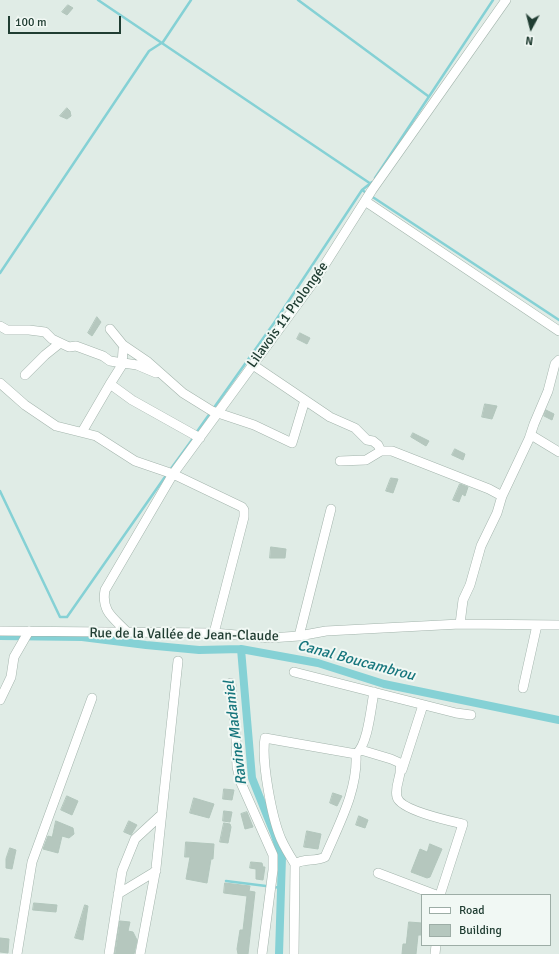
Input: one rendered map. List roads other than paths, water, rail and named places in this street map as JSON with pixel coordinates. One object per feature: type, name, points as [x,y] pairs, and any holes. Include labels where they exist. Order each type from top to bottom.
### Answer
[{"type":"street","name":"Lilavois 11 Prolongée","points":[[128,633],[108,611],[103,602],[105,590],[173,474],[315,280],[372,190],[506,0]]},
{"type":"street","points":[[365,201],[559,331]]},
{"type":"street","points":[[0,326],[7,330],[45,332],[60,343],[103,356],[110,361],[137,365],[163,376]]},
{"type":"street","points":[[110,329],[126,348],[148,362],[183,393],[218,413],[254,425],[292,443],[305,400]]},
{"type":"street","points":[[25,375],[45,355],[60,343]]},
{"type":"street","points":[[82,432],[122,363],[123,350],[126,348]]},
{"type":"street","points":[[460,624],[463,600],[470,585],[481,546],[497,513],[502,496],[531,434],[548,391],[555,364],[559,360]]},
{"type":"street","points":[[253,364],[330,417],[355,428],[367,440],[373,441],[378,445],[381,451]]},
{"type":"street","points":[[0,383],[25,405],[56,426],[96,436],[135,461],[173,474],[242,506],[244,510],[214,634]]},
{"type":"street","points":[[110,384],[132,400],[200,438]]},
{"type":"street","points":[[531,434],[559,452]]},
{"type":"street","points":[[340,461],[366,460],[381,451],[392,451],[489,489],[502,496]]},
{"type":"street","points":[[299,636],[331,509]]},
{"type":"street","name":"Rue de la Vallée de Jean-Claude","points":[[0,631],[214,634],[270,638],[299,636],[326,631],[460,624],[559,625]]},
{"type":"street","points":[[523,688],[538,625]]},
{"type":"street","points":[[0,700],[11,677],[14,657],[29,632]]},
{"type":"street","points":[[140,954],[156,872],[178,661]]},
{"type":"street","points":[[294,672],[423,705],[471,715]]},
{"type":"street","points":[[231,683],[237,768],[241,783],[273,855],[273,870],[262,954]]},
{"type":"street","points":[[295,864],[300,861],[319,860],[325,857],[353,786],[359,752],[374,692]]},
{"type":"street","points":[[17,954],[32,862],[37,852],[92,698]]},
{"type":"street","points":[[423,705],[397,786],[397,796],[400,803],[415,810],[463,824],[440,894]]},
{"type":"street","points":[[294,954],[295,864],[281,838],[274,812],[264,760],[265,738],[359,752],[391,759],[400,764],[402,770]]},
{"type":"street","points":[[109,954],[122,871],[135,838],[161,815]]},
{"type":"street","points":[[118,894],[156,872]]},
{"type":"street","points":[[378,872],[433,894]]},
{"type":"waterway","points":[[98,0],[371,184]]},
{"type":"waterway","points":[[0,273],[149,51],[163,42],[191,0]]},
{"type":"waterway","points":[[298,0],[428,96]]},
{"type":"waterway","points":[[375,178],[493,0]]},
{"type":"waterway","points":[[196,433],[274,323],[362,190],[372,182]]},
{"type":"waterway","points":[[362,190],[559,320]]},
{"type":"waterway","points":[[170,470],[194,437]]},
{"type":"waterway","points":[[0,491],[60,617],[67,617],[167,474]]},
{"type":"waterway","name":"Canal Boucambrou","points":[[0,636],[82,637],[199,650],[241,649],[318,663],[384,684],[559,720]]},
{"type":"waterway","name":"Ravine Madaniel","points":[[241,649],[252,778],[282,857],[279,954]]},
{"type":"waterway","points":[[226,881],[282,888]]}]
